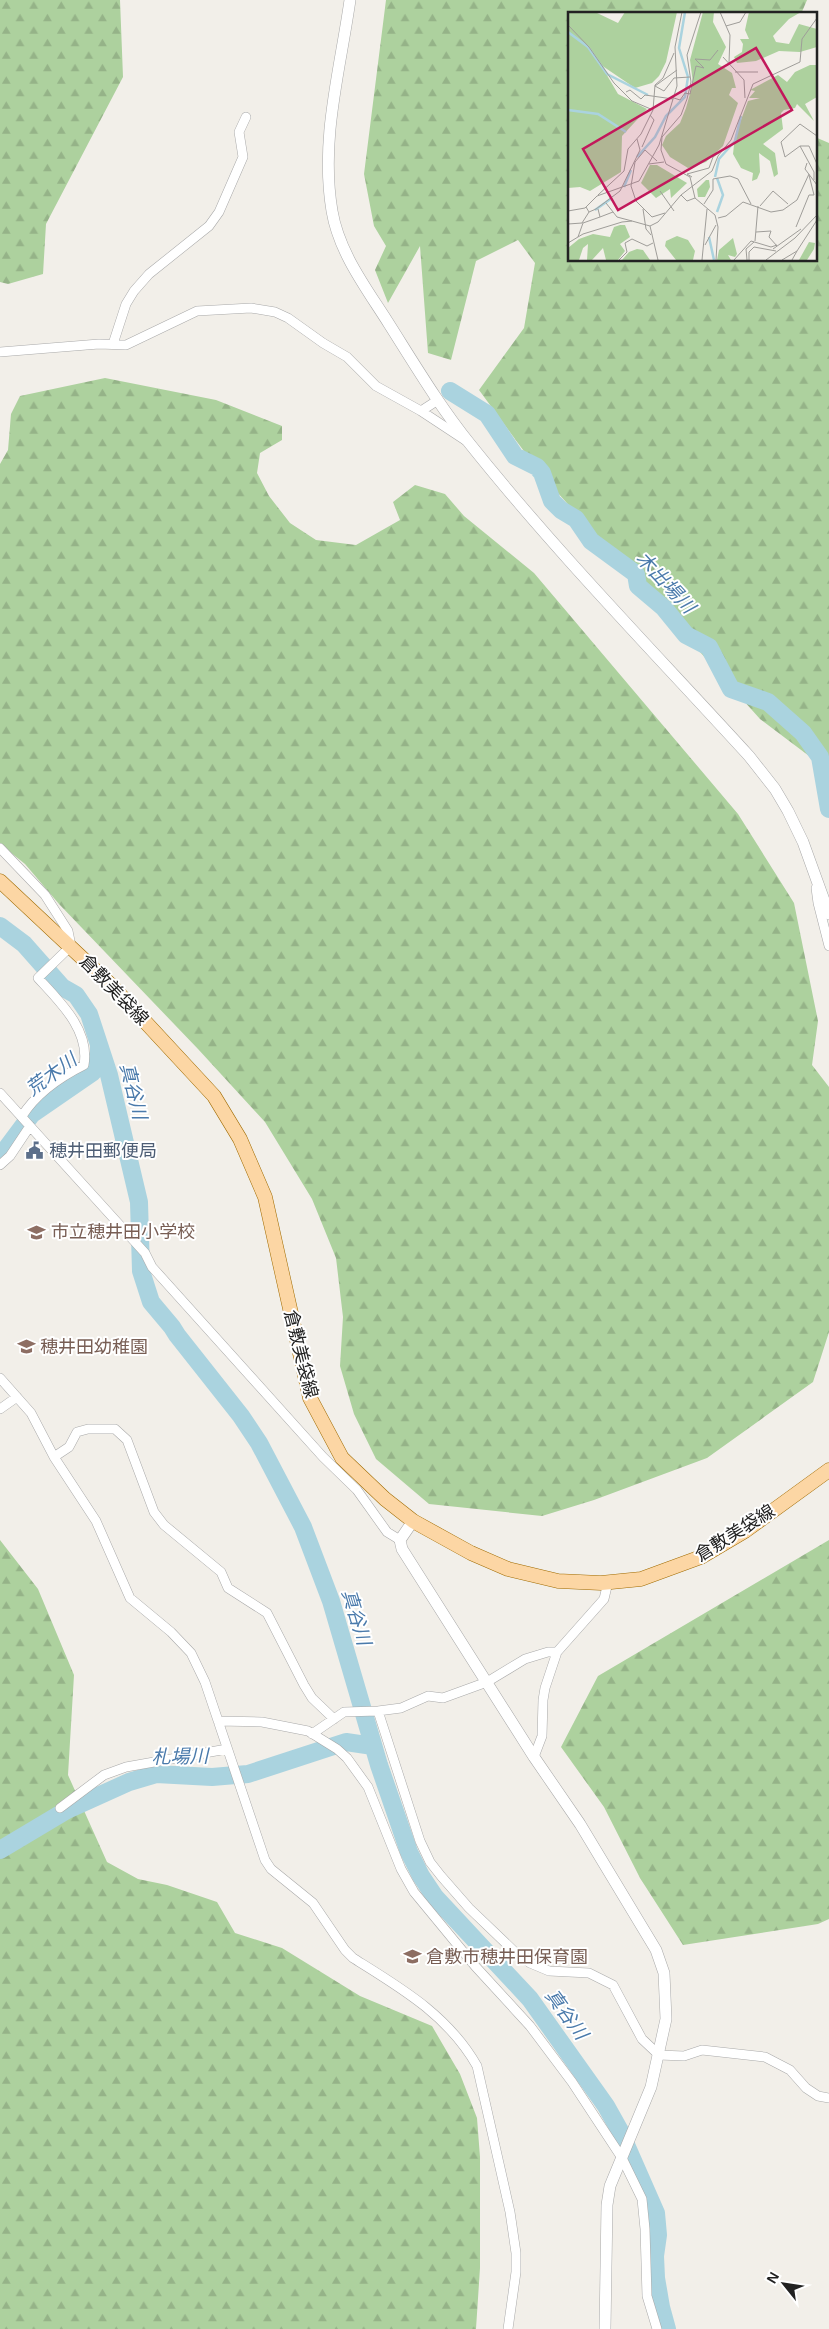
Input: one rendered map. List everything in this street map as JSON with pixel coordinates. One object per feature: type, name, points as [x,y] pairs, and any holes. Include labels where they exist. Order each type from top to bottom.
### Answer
[{"type":"main road","name":"倉敷美袋線","points":[[0,881],[66,950],[112,986],[214,1096],[240,1139],[265,1197],[310,1398],[342,1458],[385,1499],[413,1521],[471,1553],[508,1569],[558,1581],[608,1582],[640,1579],[701,1557],[745,1531],[829,1470]]},
{"type":"street","points":[[350,0],[336,74],[327,150],[332,213],[351,265],[438,400],[469,443],[528,514],[749,756],[775,789],[788,810],[803,842],[829,914]]},
{"type":"street","points":[[113,344],[126,304],[134,290],[149,274],[209,226],[219,212],[243,157],[239,132],[246,117]]},
{"type":"street","points":[[0,352],[63,346],[126,345],[197,311],[251,308],[274,312],[288,318],[323,343],[347,357],[376,386],[421,411],[469,443]]},
{"type":"street","points":[[421,411],[438,400]]},
{"type":"street","points":[[0,848],[46,895],[68,930],[66,950],[38,978],[63,1005],[78,1028],[85,1055],[84,1065],[44,1092],[29,1106],[26,1121],[10,1156],[0,1165]]},
{"type":"street","points":[[814,871],[818,903],[829,946]]},
{"type":"street","points":[[0,1093],[145,1253],[152,1267],[323,1457],[357,1490],[387,1532],[400,1540],[402,1549],[534,1757],[580,1824],[656,1950],[664,1973],[666,2019],[651,2087],[610,2186],[607,2206],[605,2329]]},
{"type":"street","points":[[0,1378],[31,1413],[54,1457],[96,1521],[130,1598],[171,1632],[191,1654],[204,1682],[218,1721],[259,1844],[271,1869],[313,1903],[345,1950],[353,1958],[418,1998],[444,2021],[468,2049],[477,2066],[510,2212],[516,2252],[516,2272],[508,2329]]},
{"type":"street","points":[[0,1409],[17,1397]]},
{"type":"street","points":[[54,1457],[69,1447],[77,1432],[88,1429],[115,1429],[127,1440],[154,1512],[164,1525],[221,1572],[228,1588],[266,1613],[312,1698],[334,1719]]},
{"type":"street","points":[[400,1540],[413,1521]]},
{"type":"street","points":[[534,1757],[542,1736],[543,1700],[557,1652],[604,1599],[608,1582]]},
{"type":"street","points":[[312,1734],[344,1712],[401,1708],[428,1696],[443,1698],[487,1682],[525,1659],[548,1652],[557,1652]]},
{"type":"street","points":[[378,1711],[420,1841],[430,1862],[470,1908],[516,1953],[530,1963],[549,1971],[589,1973],[613,1985],[642,2039],[659,2055],[684,2056],[702,2050],[765,2057],[790,2070],[806,2088],[818,2096],[829,2098]]},
{"type":"street","points":[[218,1721],[262,1722],[312,1734],[337,1749],[347,1758],[358,1773],[368,1787],[401,1869],[414,1892],[475,1966],[530,2026],[623,2155],[642,2198],[647,2296],[656,2329]]},
{"type":"street","points":[[60,1808],[104,1775],[126,1767],[227,1750]]},
{"type":"green space","points":[[0,0],[120,0],[123,77],[46,224],[43,274],[8,284],[0,282]]},
{"type":"green space","points":[[386,0],[807,0],[802,12],[568,12],[568,261],[816,261],[816,137],[829,143],[829,771],[760,719],[540,473],[479,390],[524,328],[535,263],[518,240],[476,261],[451,360],[428,353],[420,246],[388,303],[375,270],[386,246],[374,226],[364,174]]},
{"type":"green space","points":[[105,378],[216,400],[282,426],[282,440],[260,453],[257,473],[269,496],[290,523],[316,540],[356,545],[400,520],[393,502],[415,485],[445,494],[464,516],[534,573],[738,814],[794,903],[818,1021],[812,1065],[829,1087],[829,1332],[813,1382],[707,1458],[594,1500],[542,1516],[429,1504],[376,1459],[354,1414],[340,1366],[343,1317],[336,1258],[312,1199],[265,1122],[59,904],[25,864],[0,844],[0,464],[8,450],[11,414],[20,396]]},
{"type":"green space","points":[[0,1540],[38,1589],[74,1675],[68,1775],[107,1862],[138,1879],[167,1885],[217,1902],[235,1933],[282,1948],[360,1996],[432,2026],[460,2074],[477,2118],[480,2157],[480,2268],[476,2329],[0,2329]]},
{"type":"green space","points":[[829,1540],[829,1919],[818,1924],[683,1945],[640,1878],[604,1807],[561,1747],[598,1676]]},
{"type":"waterway","name":"木出場川","points":[[450,391],[487,414],[515,456],[537,467],[542,473],[552,501],[561,510],[576,519],[591,541],[636,574],[638,586],[664,608],[686,635],[709,647],[731,689],[768,702],[803,733],[820,757],[829,809]]},
{"type":"waterway","name":"真谷川","points":[[0,926],[24,944],[62,987],[76,995],[89,1014],[109,1075],[139,1202],[141,1271],[151,1302],[241,1416],[259,1443],[303,1527],[331,1601],[379,1765],[409,1852],[421,1876],[435,1897],[530,1999],[606,2106],[620,2131],[656,2213],[658,2235],[655,2256],[656,2278],[667,2329]]},
{"type":"waterway","name":"荒木川","points":[[0,1157],[32,1114],[93,1072],[99,1053],[99,1046]]},
{"type":"waterway","name":"札場川","points":[[0,1850],[67,1810],[129,1782],[156,1774],[212,1777],[248,1774],[346,1742],[373,1746]]},
{"type":"place","name":"穂井田郵便局","points":[[35,1151]]},
{"type":"place","name":"市立穂井田小学校","points":[[37,1232]]},
{"type":"place","name":"穂井田幼稚園","points":[[26,1347]]},
{"type":"place","name":"倉敷市穂井田保育園","points":[[412,1957]]}]
